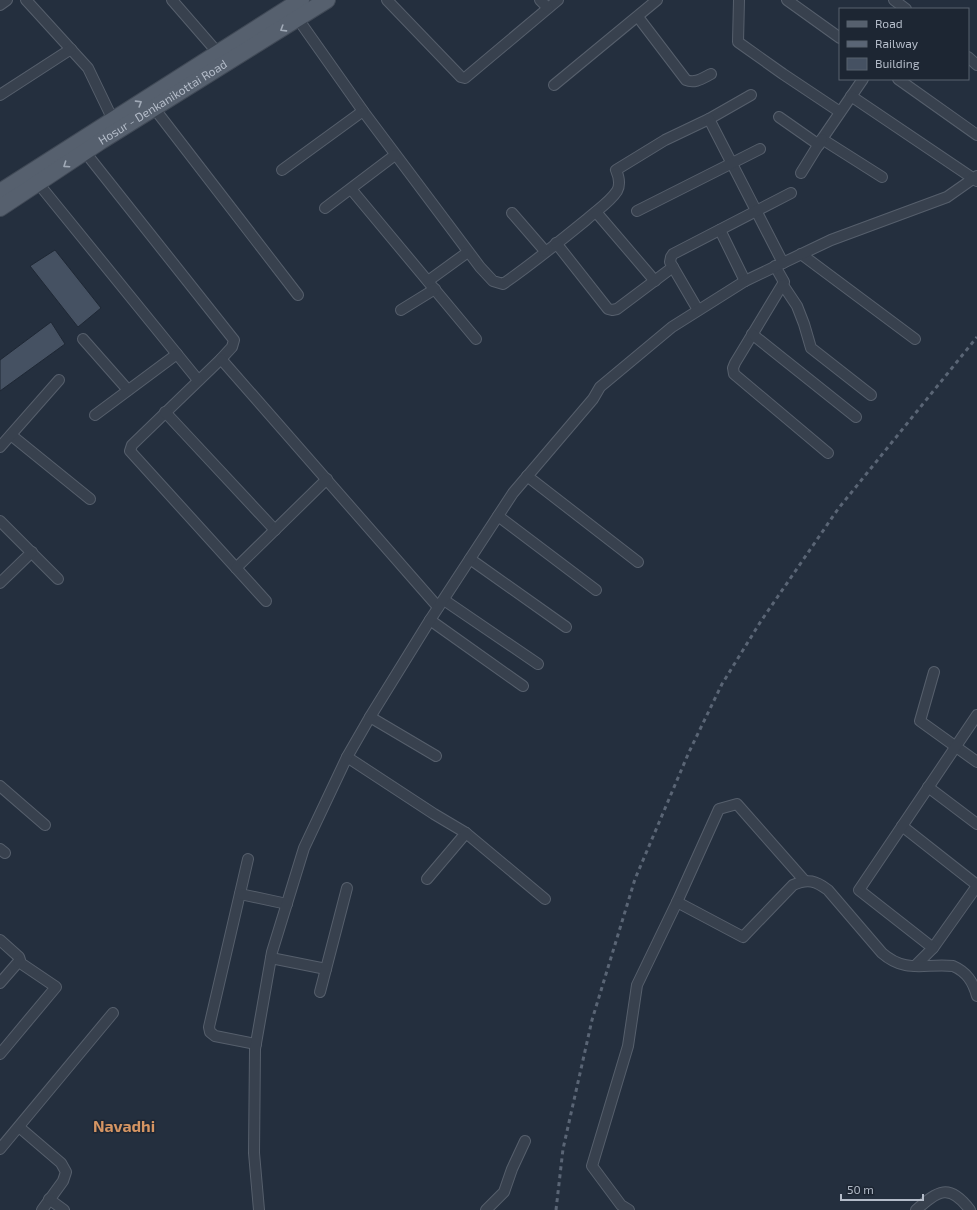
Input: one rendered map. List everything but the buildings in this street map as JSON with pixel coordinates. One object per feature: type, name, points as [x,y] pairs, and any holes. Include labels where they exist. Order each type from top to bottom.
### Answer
[{"type":"main road","name":"Hosur - Denkanikottai Road","points":[[3,194],[113,120],[301,0]]},
{"type":"main road","name":"Hosur - Denkanikottai Road","points":[[3,194],[38,183],[154,108],[327,0]]},
{"type":"street","points":[[0,5],[7,0]]},
{"type":"street","points":[[26,0],[88,68],[113,120]]},
{"type":"street","points":[[172,0],[218,53]]},
{"type":"street","points":[[387,0],[461,77],[465,78],[558,0]]},
{"type":"street","points":[[540,0],[548,8]]},
{"type":"street","points":[[554,85],[657,0]]},
{"type":"street","points":[[739,0],[738,42],[840,112]]},
{"type":"street","points":[[787,0],[839,37]]},
{"type":"street","points":[[894,0],[905,8]]},
{"type":"street","points":[[638,17],[686,80],[690,82],[696,81],[711,74]]},
{"type":"street","points":[[298,19],[395,155],[468,252],[493,281],[503,284],[596,212],[617,191],[619,178],[616,170],[666,140],[709,119],[751,95]]},
{"type":"street","points":[[0,95],[71,49]]},
{"type":"street","points":[[969,59],[977,65]]},
{"type":"street","points":[[801,173],[862,80]]},
{"type":"street","points":[[899,80],[977,135]]},
{"type":"street","points":[[260,1210],[254,1153],[256,1044],[270,958],[304,848],[347,757],[370,717],[430,620],[513,493],[593,399],[600,386],[672,327],[745,281],[831,240],[947,197],[976,178],[851,96]]},
{"type":"street","points":[[154,108],[298,295]]},
{"type":"street","points":[[282,170],[363,111]]},
{"type":"street","points":[[779,118],[882,177]]},
{"type":"street","points":[[709,119],[756,211],[779,265],[784,282],[735,363],[733,368],[734,374],[828,453]]},
{"type":"street","points":[[637,211],[760,149]]},
{"type":"street","points":[[85,152],[232,337],[234,344],[221,359],[165,412],[132,446],[130,451],[266,601]]},
{"type":"street","points":[[325,208],[395,155]]},
{"type":"street","points":[[38,183],[198,380]]},
{"type":"street","points":[[351,189],[476,338]]},
{"type":"street","points":[[698,310],[670,262],[673,254],[791,193]]},
{"type":"street","points":[[596,212],[655,281]]},
{"type":"street","points":[[512,213],[545,251]]},
{"type":"street","points":[[720,230],[745,281]]},
{"type":"street","points":[[556,243],[608,309],[612,310],[617,309],[674,267]]},
{"type":"street","points":[[428,281],[468,252]]},
{"type":"street","points":[[801,254],[915,339]]},
{"type":"street","points":[[783,285],[797,306],[811,348],[871,395]]},
{"type":"street","points":[[401,310],[435,290]]},
{"type":"street","points":[[752,334],[856,417]]},
{"type":"street","points":[[83,339],[128,390]]},
{"type":"street","points":[[95,415],[177,354]]},
{"type":"street","points":[[221,359],[327,479],[441,604],[538,664]]},
{"type":"street","points":[[0,447],[59,380]]},
{"type":"street","points":[[165,412],[275,530]]},
{"type":"street","points":[[11,435],[90,499]]},
{"type":"street","points":[[527,476],[638,562]]},
{"type":"street","points":[[236,568],[327,479]]},
{"type":"street","points":[[498,516],[596,590]]},
{"type":"street","points":[[0,521],[58,579]]},
{"type":"street","points":[[0,583],[32,552]]},
{"type":"street","points":[[470,559],[566,627]]},
{"type":"street","points":[[430,620],[523,686]]},
{"type":"street","points":[[934,672],[920,721],[977,762]]},
{"type":"street","points":[[934,948],[859,890],[977,715]]},
{"type":"street","points":[[370,717],[436,756]]},
{"type":"street","points":[[347,757],[434,814],[466,833],[544,899]]},
{"type":"street","points":[[0,786],[45,825]]},
{"type":"street","points":[[928,787],[977,824]]},
{"type":"street","points":[[629,1210],[621,1205],[592,1166],[628,1046],[637,985],[677,902],[719,809],[736,804],[804,880],[820,884],[828,890],[882,953],[889,959],[904,966],[953,966],[960,969],[968,976],[974,985],[977,996]]},
{"type":"street","points":[[902,826],[977,885],[934,948],[915,966]]},
{"type":"street","points":[[428,879],[466,833]]},
{"type":"street","points":[[248,859],[209,1028],[210,1032],[215,1036],[256,1044]]},
{"type":"street","points":[[677,902],[743,936],[793,885],[804,880]]},
{"type":"street","points":[[320,992],[347,888]]},
{"type":"street","points":[[240,894],[287,904]]},
{"type":"street","points":[[0,940],[20,959],[0,983]]},
{"type":"street","points":[[270,958],[326,969]]},
{"type":"street","points":[[0,1054],[56,987],[19,962]]},
{"type":"street","points":[[0,1149],[113,1013]]},
{"type":"street","points":[[19,1127],[65,1168],[65,1176],[42,1210]]},
{"type":"street","points":[[486,1210],[504,1192],[512,1169],[525,1141]]},
{"type":"street","points":[[916,1210],[932,1196],[944,1192],[957,1196],[970,1210]]},
{"type":"street","points":[[49,1199],[64,1210]]},
{"type":"railway","points":[[556,1210],[563,1149],[592,1020],[635,879],[689,752],[722,684],[761,621],[838,509],[977,337]]},
{"type":"district","name":"Navadhi","points":[[124,1126]]}]
